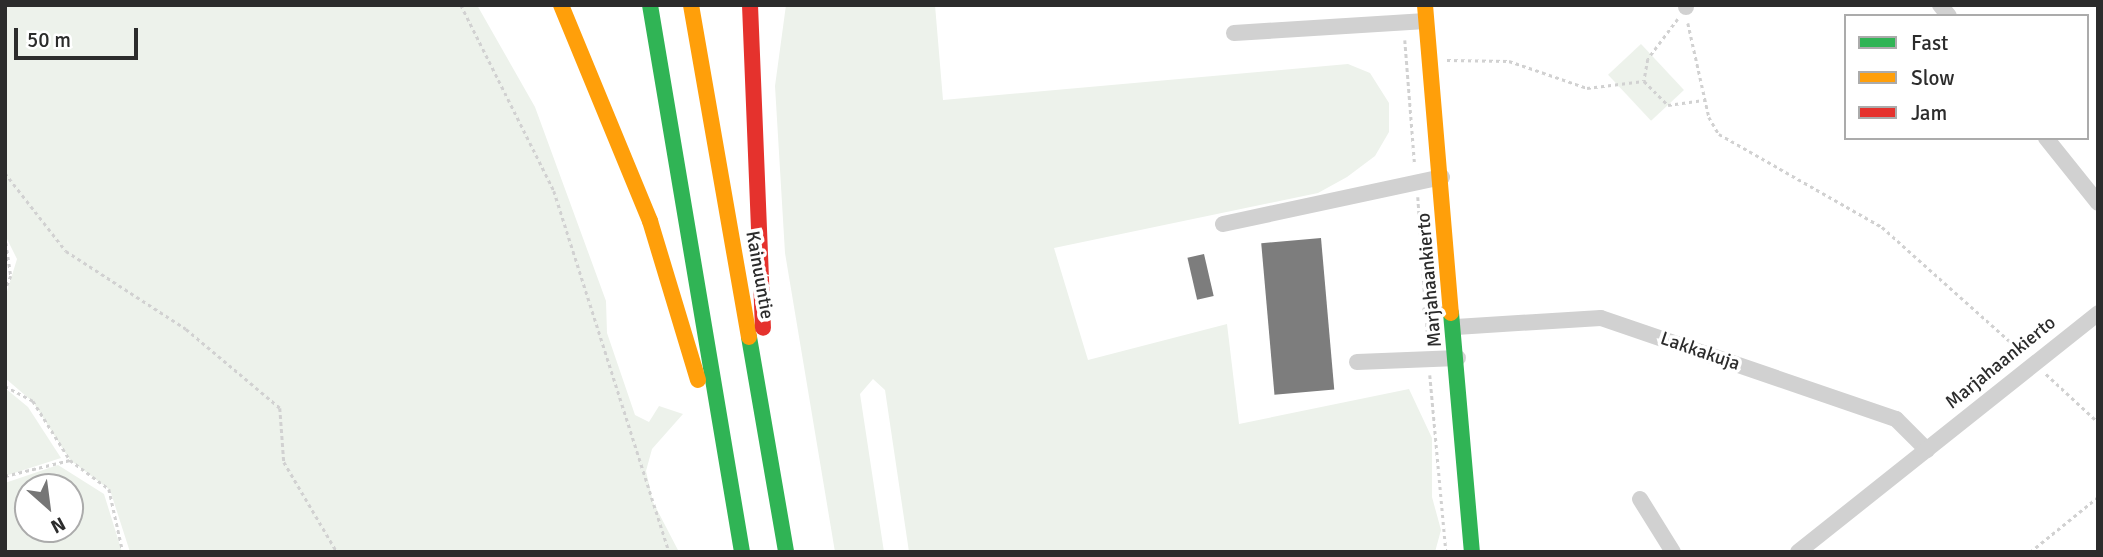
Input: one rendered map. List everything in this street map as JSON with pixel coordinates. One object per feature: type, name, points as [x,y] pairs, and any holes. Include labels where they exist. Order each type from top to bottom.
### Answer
[{"type":"main road","points":[[561,5],[600,88],[650,221],[728,472]]},
{"type":"main road","points":[[650,5],[742,552]]},
{"type":"main road","name":"Kainuuntie","points":[[691,5],[786,552]]},
{"type":"main road","points":[[750,5],[751,127],[773,477]]},
{"type":"main road","name":"Marjahaankierto","points":[[1426,13],[1456,327],[1472,552]]},
{"type":"street","points":[[1234,33],[1404,20],[1426,13]]},
{"type":"street","points":[[2048,140],[2098,203]]},
{"type":"street","points":[[1223,224],[1441,177]]},
{"type":"street","name":"Marjahaankierto","points":[[1798,552],[2098,313]]},
{"type":"street","name":"Lakkakuja","points":[[1456,327],[1601,318],[1896,419],[1927,450]]},
{"type":"street","points":[[1357,362],[1458,358]]},
{"type":"street","points":[[1640,499],[1673,552]]},
{"type":"lane","points":[[1426,311],[1454,309]]},
{"type":"path","points":[[461,5],[554,191],[669,552]]},
{"type":"path","points":[[1644,81],[1648,59],[1686,6]]},
{"type":"path","points":[[1686,6],[1704,100],[1719,134],[1882,227],[2098,422]]},
{"type":"path","points":[[1404,20],[1446,552]]},
{"type":"path","points":[[1430,62],[1465,57],[1509,61],[1587,88],[1644,81]]},
{"type":"path","points":[[1644,81],[1668,105],[1704,100]]},
{"type":"path","points":[[5,173],[66,251],[186,329],[280,408],[284,462],[337,552]]},
{"type":"path","points":[[5,236],[11,276],[5,291]]},
{"type":"path","points":[[5,386],[33,401],[70,460],[109,489],[123,552]]},
{"type":"path","points":[[5,476],[70,460]]},
{"type":"path","points":[[2029,552],[2098,497]]},
{"type":"shaded area","points":[[5,5],[477,5],[535,107],[606,301],[607,333],[635,415],[649,422],[659,406],[683,414],[652,449],[646,471],[653,502],[679,552],[130,552],[110,490],[70,460],[33,402],[5,378],[5,298],[17,259],[5,235]]},
{"type":"shaded area","points":[[786,5],[935,5],[943,100],[1348,64],[1370,73],[1389,103],[1389,132],[1375,156],[1347,177],[1318,193],[1054,248],[1088,360],[1227,324],[1239,424],[1409,389],[1432,438],[1432,497],[1441,530],[1435,552],[909,552],[885,390],[873,379],[860,394],[884,552],[835,552],[785,253],[775,86]]},
{"type":"shaded area","points":[[1641,44],[1684,90],[1651,121],[1608,75]]},
{"type":"shaded area","points":[[5,388],[28,407],[61,458],[5,476]]},
{"type":"shaded area","points":[[58,465],[71,473],[34,473]]},
{"type":"shaded area","points":[[14,480],[14,543],[84,543],[84,481],[104,494],[122,552],[5,552],[5,483]]},
{"type":"building","points":[[1321,238],[1334,389],[1274,395],[1261,243]]},
{"type":"building","points":[[1204,254],[1214,296],[1197,300],[1187,258]]},
{"type":"traffic: fast","points":[[650,5],[742,552]]},
{"type":"traffic: fast","points":[[1451,313],[1472,552]]},
{"type":"traffic: fast","points":[[749,337],[786,552]]},
{"type":"traffic: slow","points":[[561,5],[650,221],[698,380]]},
{"type":"traffic: slow","points":[[691,5],[749,337]]},
{"type":"traffic: slow","points":[[1425,5],[1451,313]]},
{"type":"traffic: jam","points":[[750,5],[763,328]]}]
